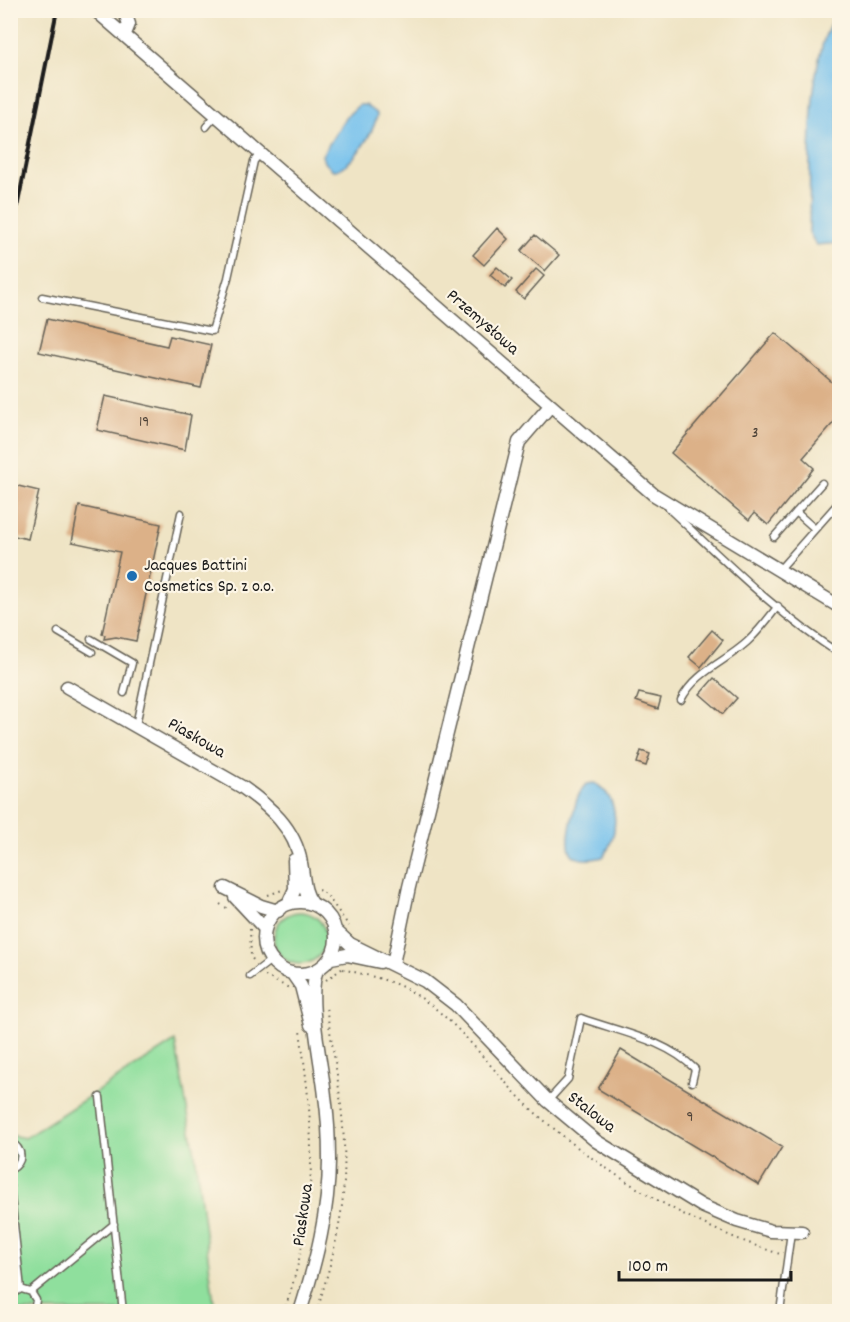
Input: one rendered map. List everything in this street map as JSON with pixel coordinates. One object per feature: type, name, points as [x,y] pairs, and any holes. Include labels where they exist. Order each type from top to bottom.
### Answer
[{"type":"street","name":"Przemysłowa","points":[[95,10],[653,494],[840,607]]},
{"type":"street","points":[[124,10],[129,24],[125,34]]},
{"type":"street","points":[[393,964],[409,887],[519,442],[550,406]]},
{"type":"street","name":"Piaskowa","points":[[67,687],[136,725],[263,802],[276,813],[293,841],[301,860],[300,889],[330,919],[336,931]]},
{"type":"street","points":[[265,928],[225,888],[261,906],[283,907],[296,902],[312,903]]},
{"type":"street","points":[[300,889],[265,928],[265,943],[271,960],[292,974],[318,970],[331,958],[335,949],[336,931]]},
{"type":"street","points":[[336,931],[349,949]]},
{"type":"street","name":"Stalowa","points":[[331,958],[349,949],[393,964],[425,981],[456,1005],[548,1101],[596,1142],[702,1206],[737,1221],[771,1231],[797,1232]]},
{"type":"street","name":"Piaskowa","points":[[300,1311],[314,1267],[326,1211],[329,1160],[314,984],[318,970]]},
{"type":"street","name":"Piaskowa","points":[[292,974],[301,986],[318,1049]]},
{"type":"lane","points":[[206,127],[217,114]]},
{"type":"lane","points":[[42,297],[212,330],[228,278],[254,161],[261,153]]},
{"type":"lane","points":[[774,537],[822,483]]},
{"type":"lane","points":[[653,494],[778,606],[818,640],[840,654]]},
{"type":"lane","points":[[778,571],[840,501]]},
{"type":"lane","points":[[796,512],[815,529]]},
{"type":"lane","points":[[136,725],[181,513]]},
{"type":"lane","points":[[681,700],[696,678],[746,642],[764,626],[778,606]]},
{"type":"lane","points":[[58,632],[92,652]]},
{"type":"lane","points":[[91,639],[132,663],[124,693]]},
{"type":"lane","points":[[250,976],[271,960]]},
{"type":"lane","points":[[548,1101],[568,1079],[581,1018],[602,1026],[624,1030],[684,1059],[695,1069],[692,1082]]},
{"type":"lane","points":[[100,1097],[123,1311]]},
{"type":"lane","points":[[10,1142],[18,1148],[21,1157],[17,1166],[10,1170]]},
{"type":"lane","points":[[10,1187],[21,1289]]},
{"type":"lane","points":[[31,1292],[114,1224]]},
{"type":"lane","points":[[780,1311],[797,1232]]},
{"type":"lane","points":[[10,1295],[21,1289],[31,1292],[36,1300],[34,1311]]},
{"type":"path","points":[[269,895],[300,889],[320,890],[326,894],[352,930],[342,970],[323,982]]},
{"type":"path","points":[[288,988],[295,997]]},
{"type":"path","points":[[284,1311],[302,1250],[312,1177],[311,1108],[300,1030]]},
{"type":"green space","points":[[300,912],[310,914],[318,920],[324,928],[326,938],[324,948],[318,956],[310,962],[300,964],[290,962],[282,956],[276,948],[274,938],[276,928],[282,920],[290,914]]},
{"type":"green space","points":[[175,1041],[195,1154],[215,1311],[11,1311],[10,1135],[25,1138]]},
{"type":"water","points":[[838,11],[839,243],[816,245],[809,232],[810,148],[814,85],[819,56],[827,31]]},
{"type":"water","points":[[359,105],[365,105],[377,114],[372,130],[354,157],[339,169],[333,170],[324,162],[322,155],[346,117]]},
{"type":"water","points":[[594,783],[609,797],[615,817],[614,828],[603,857],[582,859],[571,853],[570,830],[580,792],[586,784]]},
{"type":"building","points":[[497,228],[508,239],[484,265],[473,255]]},
{"type":"building","points":[[535,235],[559,255],[545,271],[521,251]]},
{"type":"building","points":[[497,267],[512,280],[505,288],[490,275]]},
{"type":"building","points":[[536,269],[544,276],[524,299],[516,292]]},
{"type":"building","points":[[47,319],[167,346],[170,336],[211,345],[201,388],[39,352]]},
{"type":"building","points":[[775,333],[840,389],[840,415],[803,458],[814,468],[768,525],[754,513],[749,520],[671,453]]},
{"type":"building","points":[[105,396],[191,415],[185,450],[97,430]]},
{"type":"building","points":[[14,485],[39,491],[28,539],[10,535],[10,503]]},
{"type":"building","points":[[79,506],[161,524],[136,641],[116,637],[104,639],[105,635],[102,634],[120,552],[72,542]]},
{"type":"building","points":[[712,630],[723,640],[701,667],[689,657]]},
{"type":"building","points":[[714,678],[737,698],[723,714],[700,694]]},
{"type":"building","points":[[639,693],[661,698],[658,709],[636,701]]},
{"type":"building","points":[[641,751],[650,754],[646,766],[637,763]]},
{"type":"building","points":[[621,1050],[782,1147],[759,1185],[598,1089]]},
{"type":"railway","points":[[10,242],[57,10]]},
{"type":"place","name":"Jacques Battini Cosmetics Sp. z o.o.","points":[[132,576]]}]
